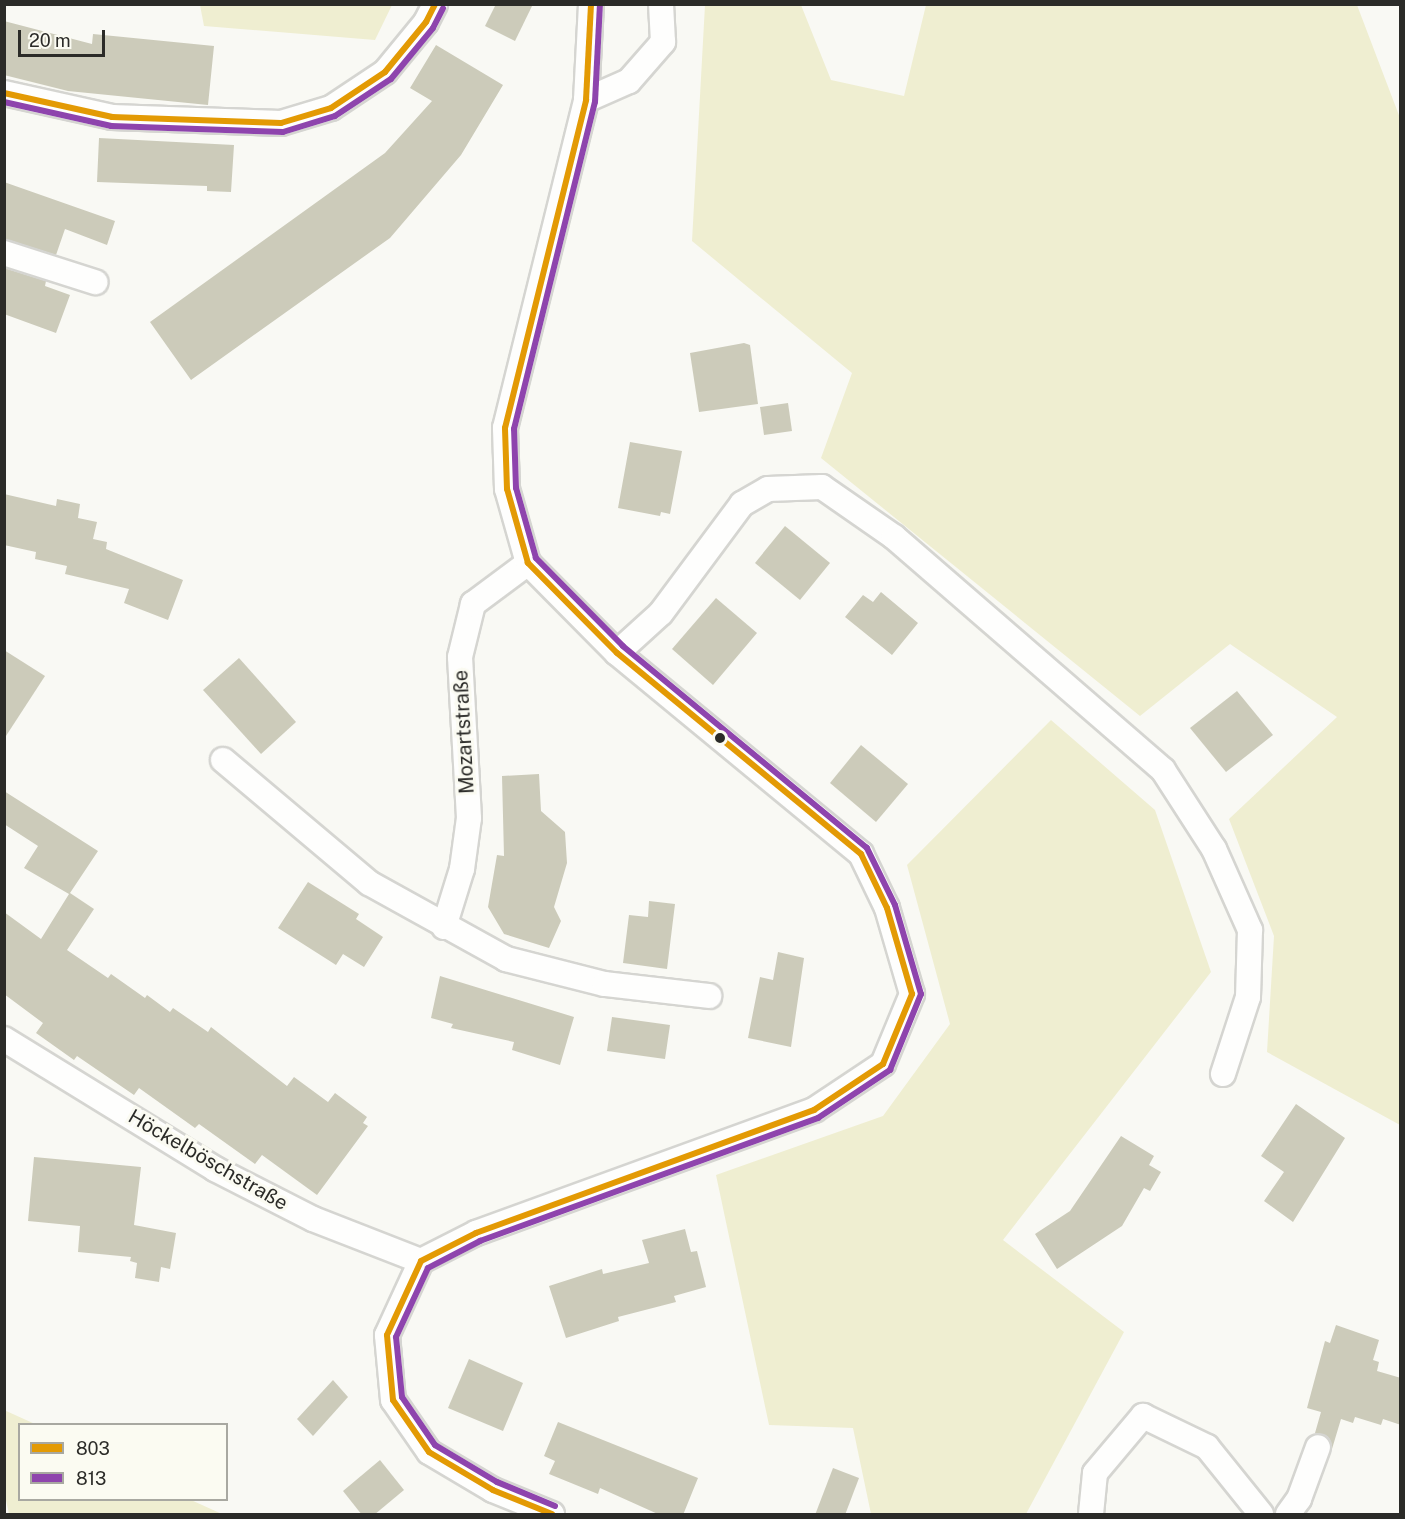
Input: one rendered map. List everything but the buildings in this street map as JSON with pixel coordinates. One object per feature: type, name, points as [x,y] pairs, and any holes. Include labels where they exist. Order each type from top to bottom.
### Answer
[{"type":"street","points":[[4,93],[112,117],[280,123],[331,108],[385,72],[426,22],[435,4]]},
{"type":"street","points":[[552,1515],[493,1490],[429,1452],[393,1400],[387,1335],[421,1261],[476,1233],[814,1110],[883,1064],[912,994],[887,908],[861,854],[616,652],[528,563],[507,489],[505,428],[586,100],[591,4]]},
{"type":"street","points":[[586,100],[628,81],[663,42],[661,4]]},
{"type":"street","points":[[4,253],[94,282]]},
{"type":"street","points":[[616,652],[661,613],[742,504],[768,489],[822,488],[894,537],[1163,770],[1214,849],[1250,930],[1248,997],[1223,1074]]},
{"type":"street","name":"Mozartstraße","points":[[444,927],[462,869],[469,818],[460,657],[473,604],[528,563]]},
{"type":"street","points":[[223,760],[369,883],[444,927],[506,959],[605,984],[709,996]]},
{"type":"street","name":"Höckelböschstraße","points":[[4,1039],[215,1169],[313,1219],[421,1261]]},
{"type":"street","points":[[1091,1515],[1095,1473],[1143,1416],[1207,1447],[1261,1515]]},
{"type":"street","points":[[1288,1515],[1299,1499],[1318,1447]]},
{"type":"green space","points":[[200,4],[392,5],[375,40],[204,26]]},
{"type":"green space","points":[[705,5],[801,5],[831,80],[904,96],[926,5],[1357,5],[1400,118],[1400,1125],[1267,1052],[1274,936],[1229,819],[1337,717],[1230,644],[1140,716],[821,458],[852,373],[692,241]]},
{"type":"green space","points":[[1051,720],[1155,810],[1211,972],[1003,1240],[1124,1332],[1026,1514],[871,1514],[853,1428],[769,1425],[716,1175],[883,1116],[950,1024],[907,865]]},
{"type":"green space","points":[[4,1410],[33,1423],[18,1423],[18,1501],[193,1501],[222,1514],[9,1514],[4,1491]]},
{"type":"transit line","name":"803","points":[[4,93],[112,117],[281,123],[331,108],[385,72],[426,22],[435,4]]},
{"type":"transit line","name":"803","points":[[552,1514],[493,1490],[429,1452],[393,1400],[387,1335],[421,1261],[476,1233],[814,1110],[883,1064],[912,994],[887,908],[861,854],[617,653],[528,563],[507,489],[505,428],[586,100],[591,4]]},
{"type":"transit line","name":"813","points":[[555,1506],[497,1482],[435,1445],[402,1397],[396,1337],[428,1268],[480,1241],[818,1118],[890,1070],[921,994],[895,905],[867,848],[623,646],[536,558],[516,488],[514,429],[595,102],[600,4]]},
{"type":"transit line","name":"813","points":[[4,102],[111,126],[283,132],[335,116],[391,79],[433,28],[443,8]]}]
